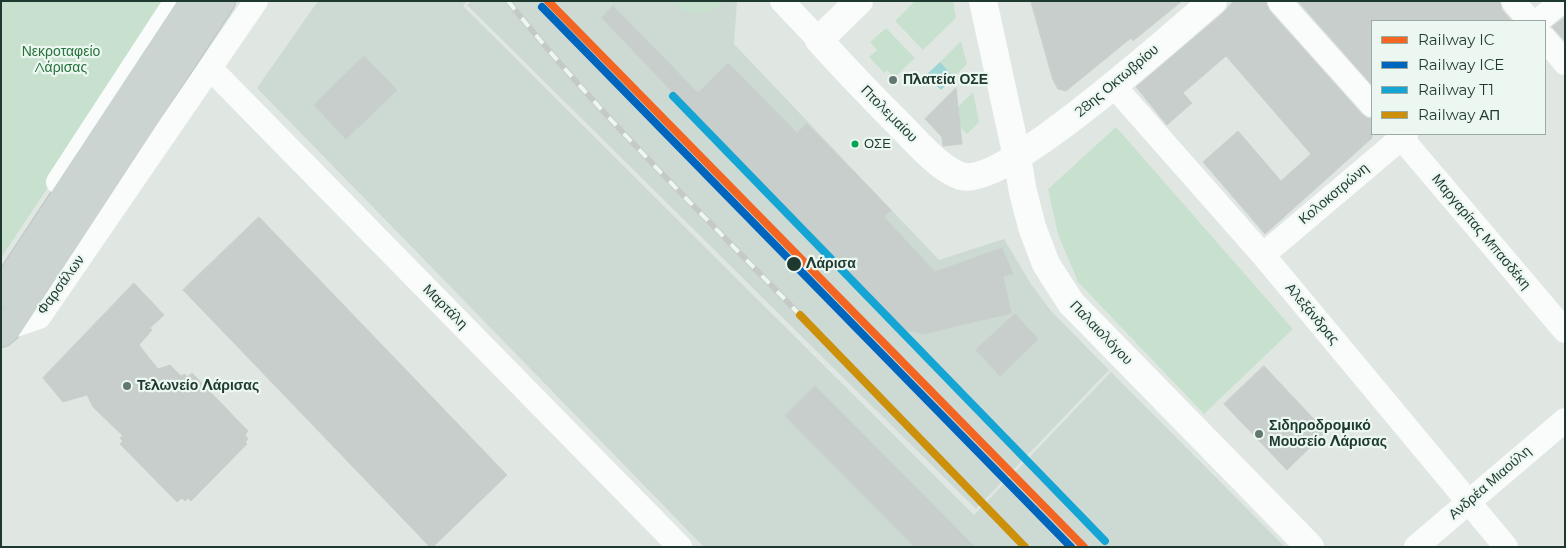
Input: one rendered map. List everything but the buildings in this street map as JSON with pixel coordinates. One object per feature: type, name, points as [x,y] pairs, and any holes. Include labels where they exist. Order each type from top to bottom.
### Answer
[{"type":"main road","points":[[1,294],[194,1]]},
{"type":"main road","name":"Φαρσάλων","points":[[4,331],[220,1]]},
{"type":"street","points":[[1,270],[176,1]]},
{"type":"street","name":"Φαρσάλων","points":[[4,331],[39,317],[256,1]]},
{"type":"street","name":"Πτολεμαίου","points":[[782,1],[915,141],[950,171],[961,176],[970,177],[992,170],[1017,157]]},
{"type":"street","points":[[820,40],[859,1]]},
{"type":"street","name":"Παλαιολόγου","points":[[983,1],[1023,192],[1032,227],[1046,264],[1071,303],[1310,547]]},
{"type":"street","name":"28ης Οκτωβρίου","points":[[1017,157],[1060,127],[1113,85],[1213,1]]},
{"type":"street","points":[[1279,1],[1371,104]]},
{"type":"street","points":[[1513,1],[1529,20]]},
{"type":"street","points":[[1539,20],[1562,1]]},
{"type":"street","points":[[1546,40],[1565,63]]},
{"type":"street","name":"Μαρτάλη","points":[[210,68],[680,547]]},
{"type":"street","name":"Αλεξάνδρας","points":[[1113,85],[1263,255],[1506,547]]},
{"type":"street","name":"Κολοκοτρώνη","points":[[1263,255],[1401,135]]},
{"type":"street","name":"Μαργαρίτας Μπασδέκη","points":[[1401,135],[1565,331]]},
{"type":"street","name":"Ανδρέα Μιαούλη","points":[[1416,547],[1565,420]]},
{"type":"shaded area","points":[[318,1],[467,1],[463,6],[974,515],[1111,372],[1285,547],[704,547],[257,88]]},
{"type":"shaded area","points":[[471,1],[737,1],[734,44],[939,260],[1004,239],[1031,284],[1051,311],[1109,370],[976,509],[467,5]]},
{"type":"green space","name":"Νεκροταφείο Λάρισας","points":[[1,1],[166,1],[136,55],[1,258]]},
{"type":"green space","points":[[675,1],[723,1],[712,10],[692,13],[680,7]]},
{"type":"green space","points":[[915,1],[953,1],[956,18],[923,50],[895,21]]},
{"type":"green space","points":[[886,28],[915,58],[894,78],[887,70],[884,73],[869,57],[877,50],[870,42]]},
{"type":"green space","points":[[961,41],[967,64],[954,77],[940,62]]},
{"type":"green space","points":[[973,92],[979,122],[967,134],[952,118],[936,128]]},
{"type":"green space","points":[[1116,127],[1293,329],[1204,414],[1078,282],[1058,234],[1048,189]]},
{"type":"water","points":[[940,62],[954,77],[941,90],[926,75]]},
{"type":"railway","points":[[508,1],[577,83],[613,122],[800,315]]},
{"type":"rail line","name":"IC","points":[[548,1],[1084,547]]},
{"type":"rail line","name":"ICE","points":[[542,7],[1071,547]]},
{"type":"rail line","name":"T1","points":[[673,96],[1105,541]]},
{"type":"rail line","name":"ΑΠ","points":[[800,315],[1025,547]]},
{"type":"place","name":"Πλατεία ΟΣΕ","points":[[893,80]]},
{"type":"place","name":"ΟΣΕ","points":[[855,144]]},
{"type":"place","name":"Λάρισα","points":[[794,264]]},
{"type":"place","name":"Τελωνείο Λάρισας","points":[[127,386]]},
{"type":"place","name":"Σιδηροδρομικό Μουσείο Λάρισας","points":[[1259,434]]}]
